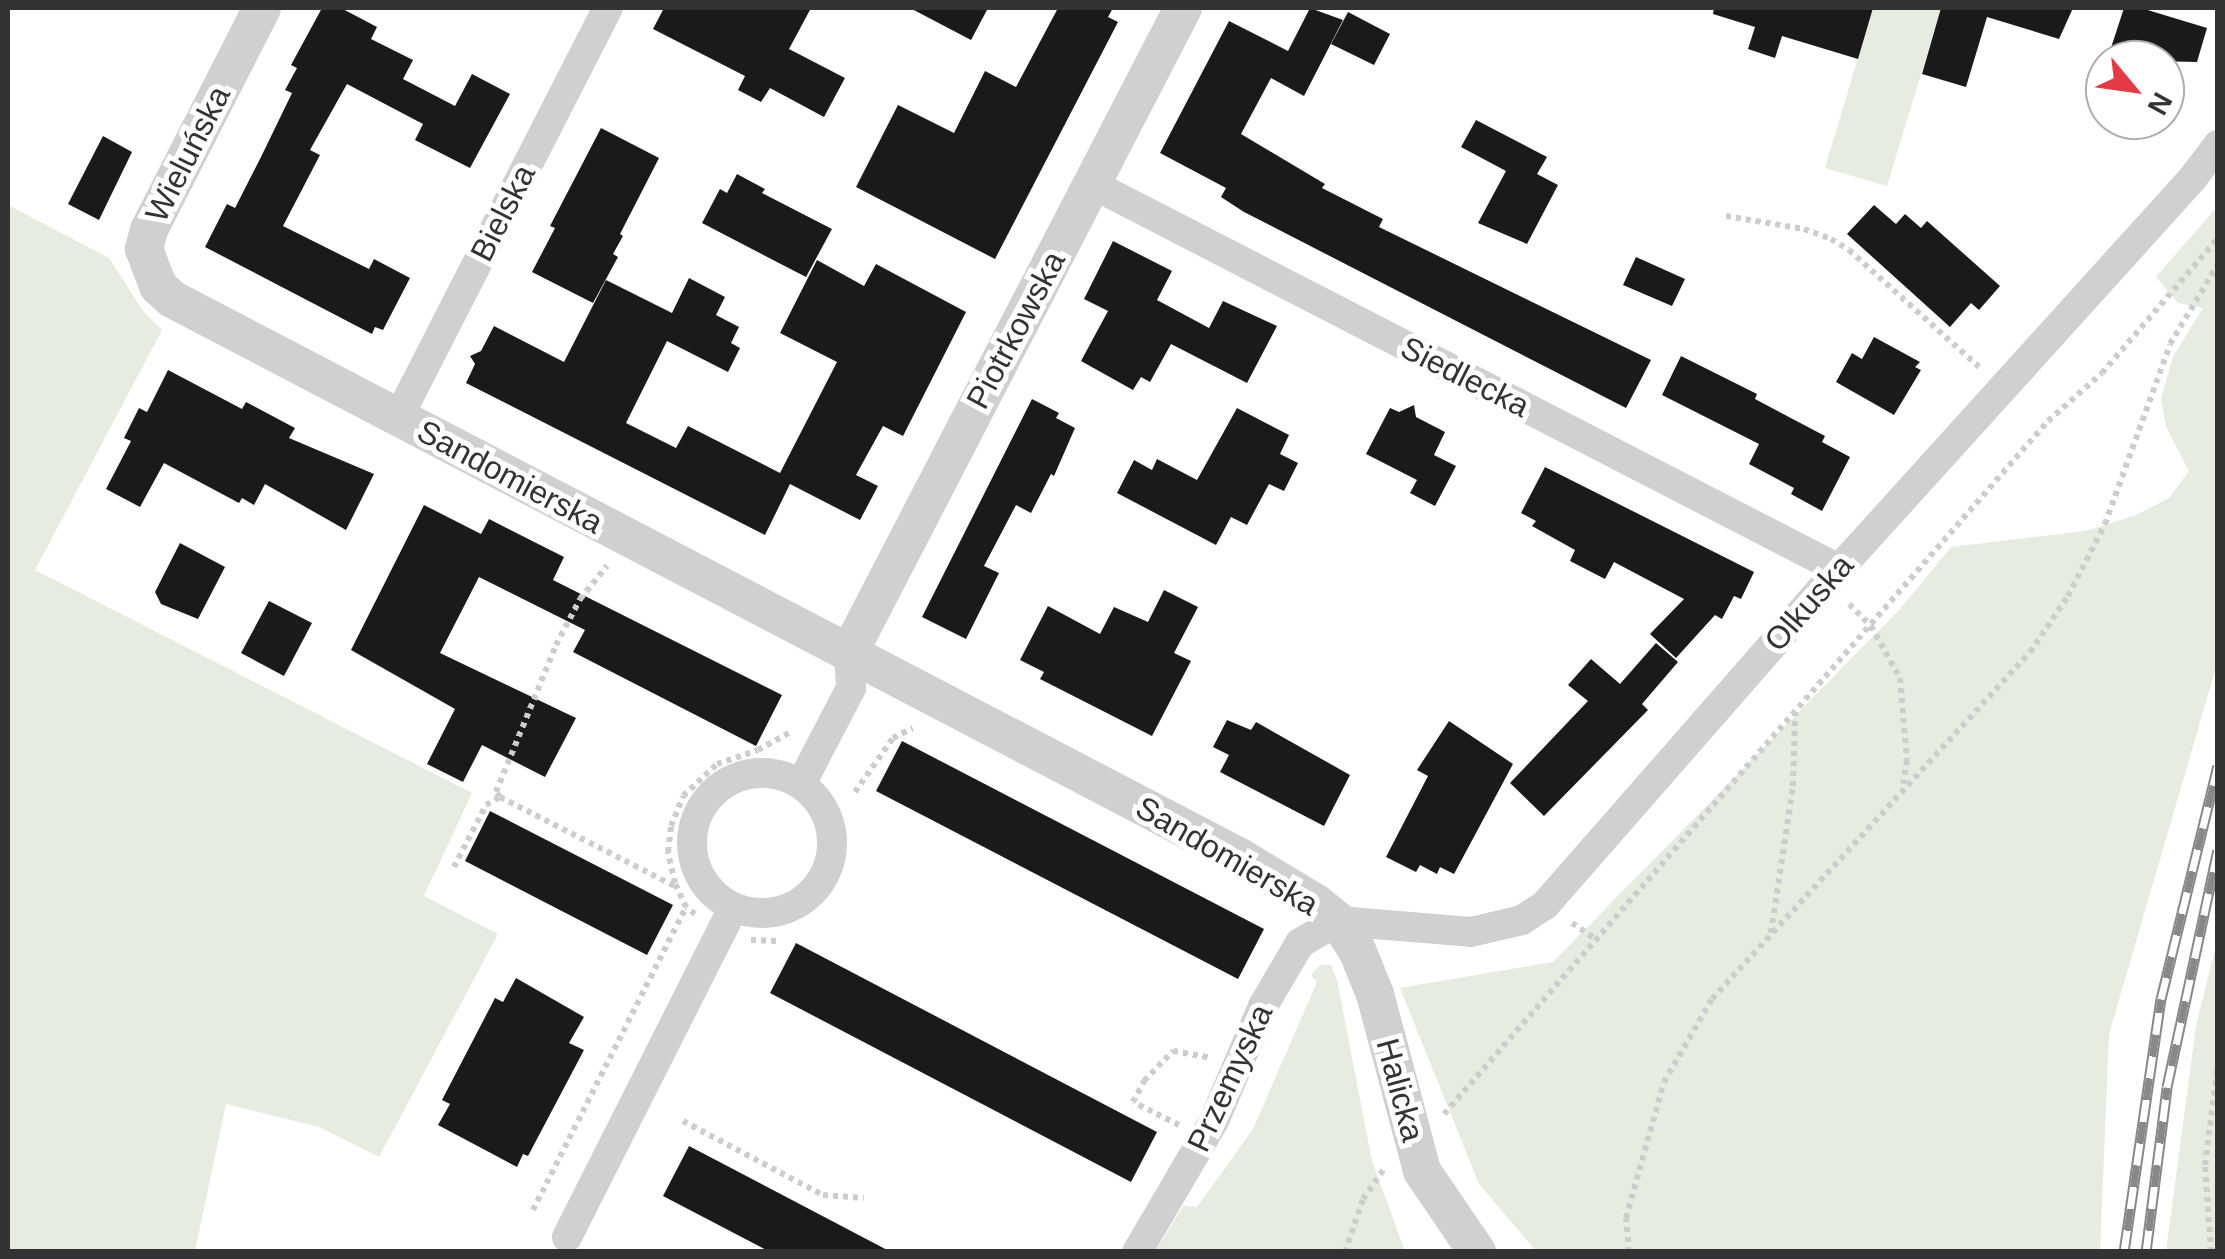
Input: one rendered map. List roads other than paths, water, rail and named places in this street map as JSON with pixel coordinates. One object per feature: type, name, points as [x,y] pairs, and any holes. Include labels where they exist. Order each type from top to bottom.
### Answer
[{"type":"street","name":"Wieluńska","points":[[172,299],[158,286],[148,264],[144,249],[148,230],[262,8]]},
{"type":"street","name":"Bielska","points":[[398,418],[608,8]]},
{"type":"street","name":"Piotrkowska","points":[[849,653],[1183,8]]},
{"type":"street","name":"Olkuska","points":[[1338,921],[1471,932],[1522,920],[1545,905],[1838,569],[2192,179],[2218,145]]},
{"type":"street","name":"Siedlecka","points":[[1092,184],[1838,569]]},
{"type":"street","name":"Sandomierska","points":[[172,299],[1240,857],[1294,888],[1338,921]]},
{"type":"street","points":[[801,784],[850,688],[849,653]]},
{"type":"street","points":[[747,774],[775,774],[801,784],[822,806],[832,834],[829,864],[816,888],[796,905],[728,919],[694,865],[691,835],[700,807],[721,785],[747,774]]},
{"type":"street","points":[[567,1237],[728,919]]},
{"type":"street","name":"Przemyska","points":[[1137,1252],[1214,1121],[1289,957],[1300,943],[1338,921]]},
{"type":"street","name":"Halicka","points":[[1338,921],[1357,950],[1375,994],[1422,1171],[1477,1252]]},
{"type":"railway","points":[[2124,1252],[2161,999],[2218,766]]},
{"type":"railway","points":[[2146,1252],[2167,1087],[2218,850]]}]
